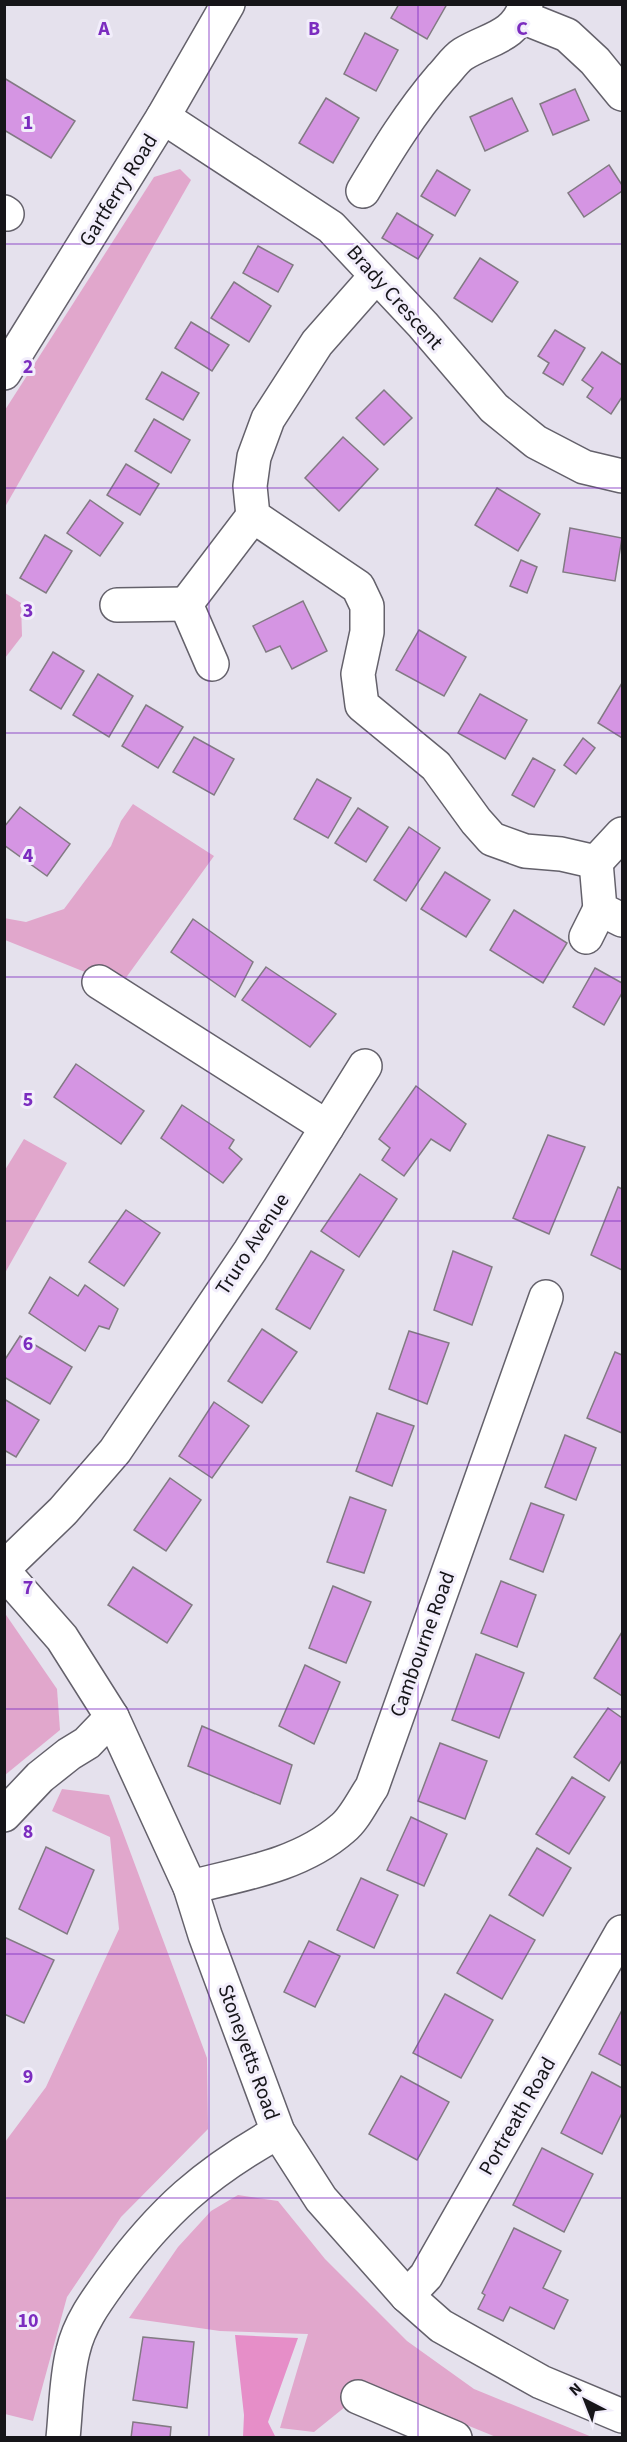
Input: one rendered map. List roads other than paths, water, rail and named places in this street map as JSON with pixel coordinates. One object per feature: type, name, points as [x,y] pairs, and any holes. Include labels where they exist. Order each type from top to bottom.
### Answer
[{"type":"street","name":"Gartferry Road","points":[[4,374],[163,117],[228,4]]},
{"type":"street","points":[[363,191],[407,118],[462,54],[501,37],[524,11],[567,35],[595,60],[622,94]]},
{"type":"street","name":"Brady Crescent","points":[[163,117],[331,227],[502,415],[536,442],[584,467],[622,476]]},
{"type":"street","points":[[186,604],[253,516],[250,486],[254,457],[268,419],[317,343],[376,276]]},
{"type":"street","points":[[253,516],[358,587],[367,606],[367,632],[358,674],[362,705],[436,766],[492,839],[525,851],[561,854],[596,861]]},
{"type":"street","points":[[117,605],[186,604]]},
{"type":"street","points":[[186,604],[212,664]]},
{"type":"street","points":[[596,861],[622,834]]},
{"type":"street","points":[[596,861],[603,922]]},
{"type":"street","points":[[99,982],[327,1127]]},
{"type":"street","name":"Truro Avenue","points":[[4,1570],[63,1511],[115,1451],[250,1251],[365,1066]]},
{"type":"street","name":"Cambourne Road","points":[[190,1887],[279,1864],[318,1846],[345,1827],[372,1787],[546,1297]]},
{"type":"street","name":"Stoneyetts Road","points":[[4,1570],[62,1638],[112,1717],[190,1887],[205,1935],[278,2132],[321,2199],[407,2296],[441,2326],[540,2382],[622,2416]]},
{"type":"street","points":[[4,1815],[40,1777],[87,1743],[112,1717]]},
{"type":"street","name":"Portreath Road","points":[[407,2296],[426,2276],[622,1932]]},
{"type":"street","points":[[63,2438],[73,2350],[91,2308],[157,2222],[200,2182],[236,2156],[278,2132]]},
{"type":"street","points":[[358,2397],[455,2438]]}]
